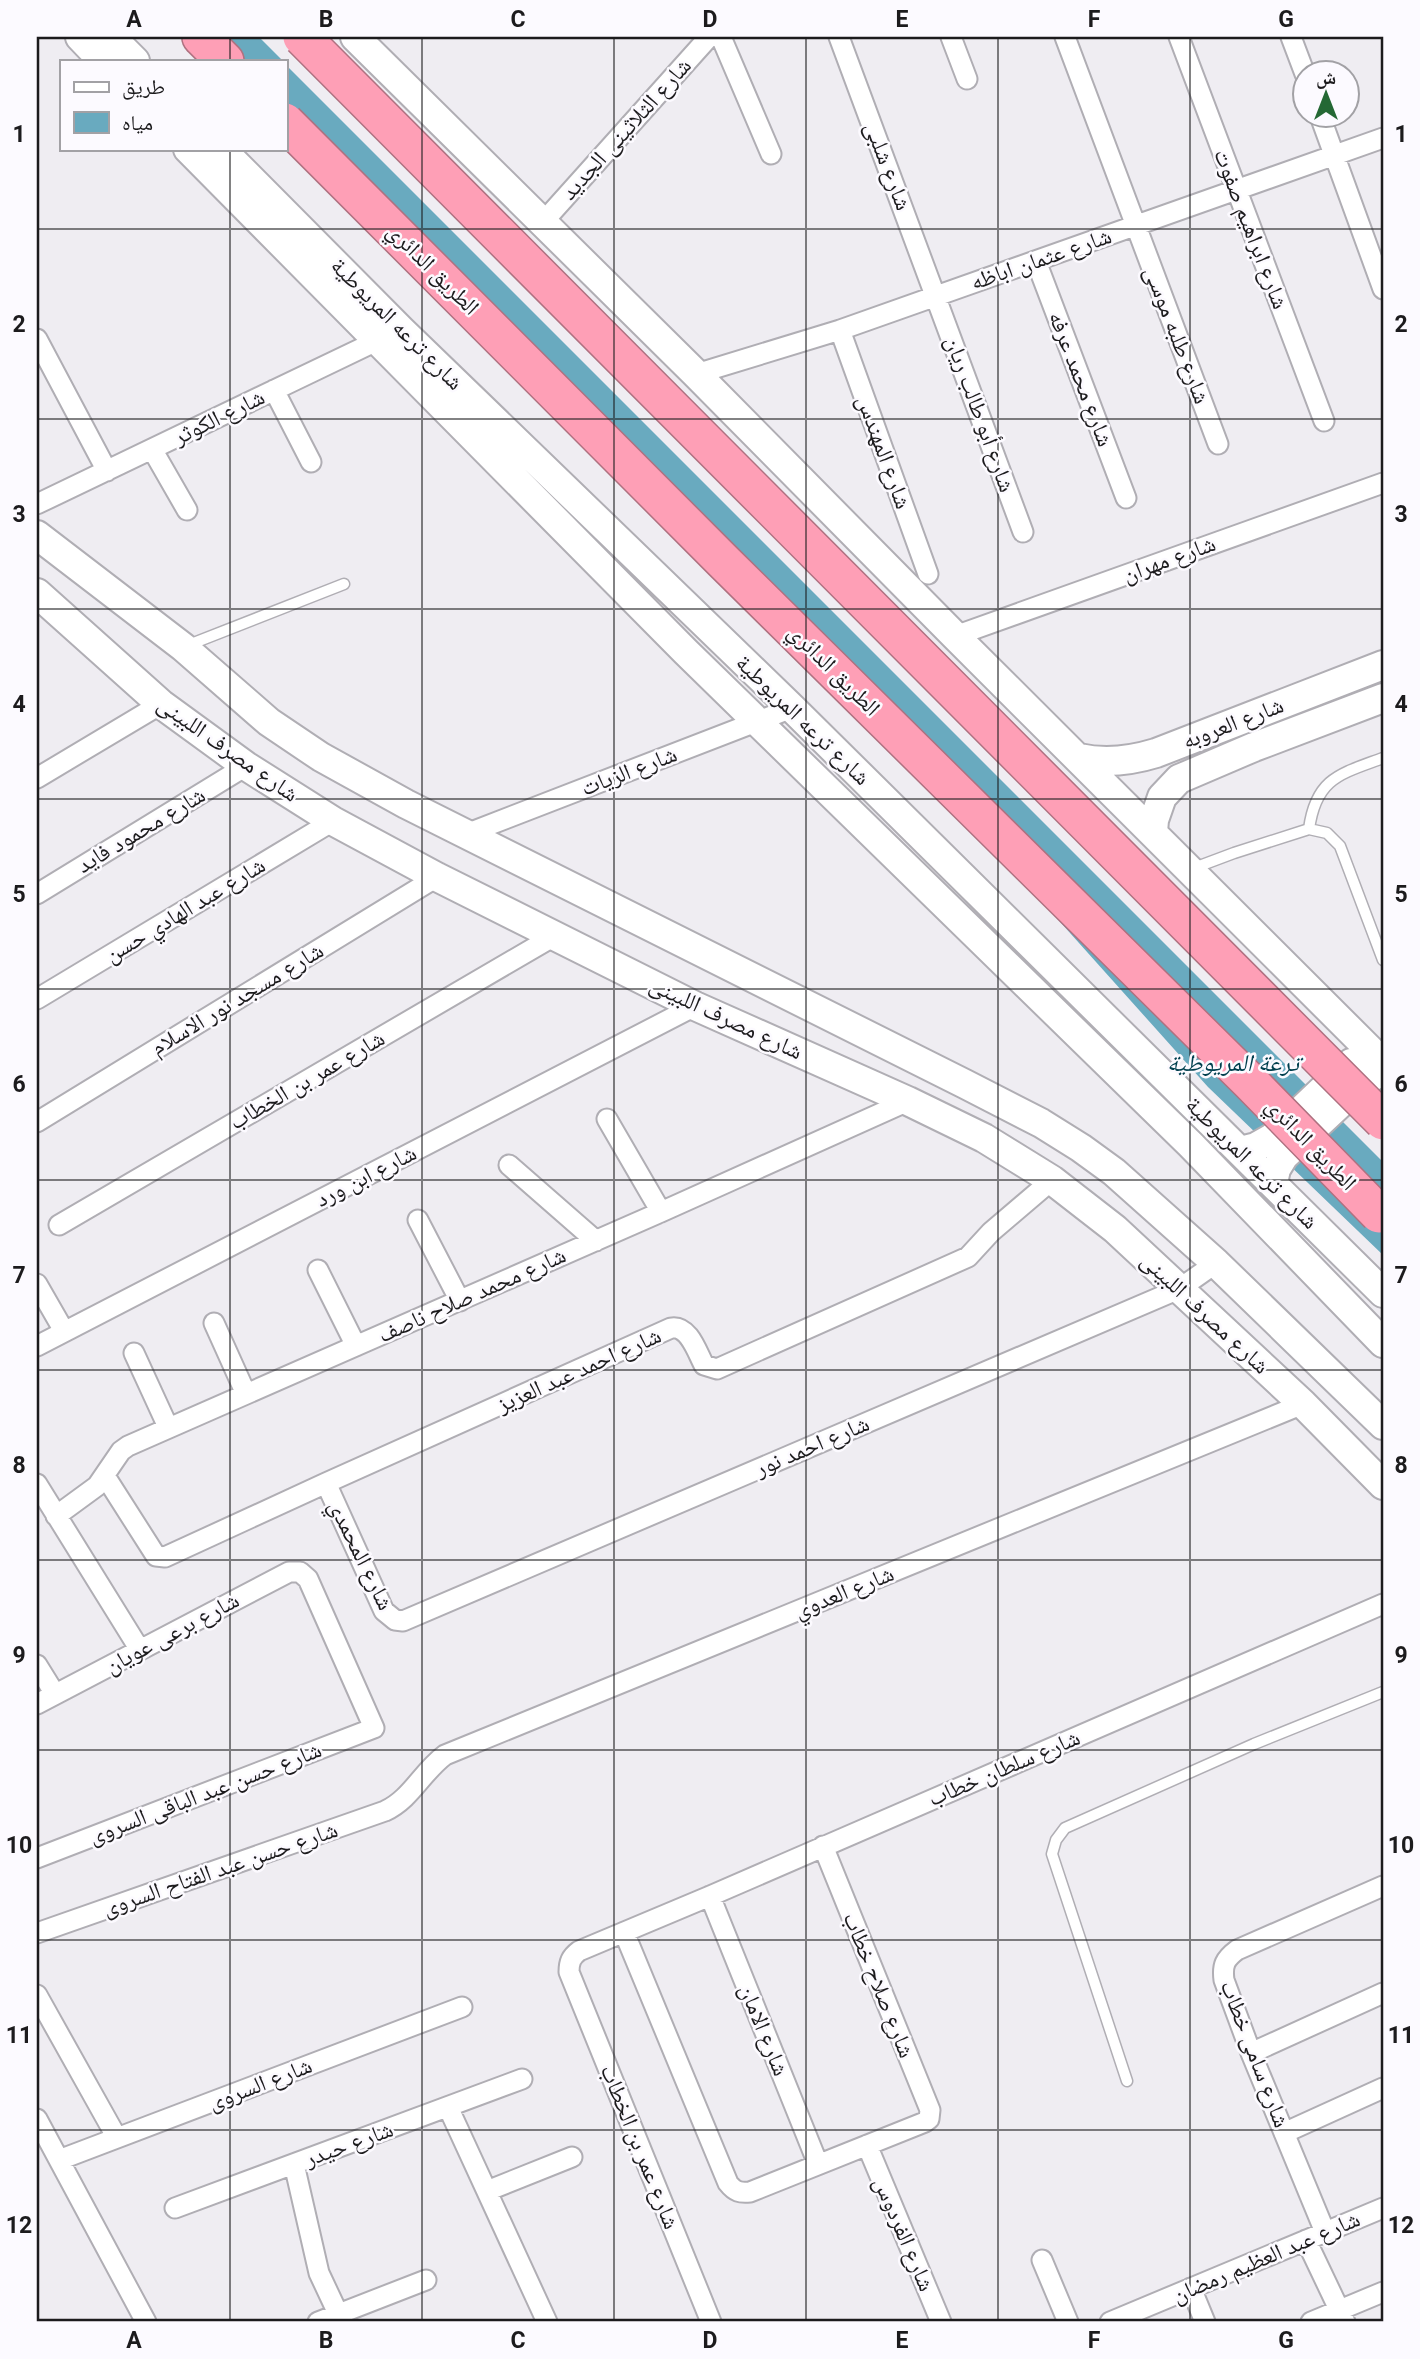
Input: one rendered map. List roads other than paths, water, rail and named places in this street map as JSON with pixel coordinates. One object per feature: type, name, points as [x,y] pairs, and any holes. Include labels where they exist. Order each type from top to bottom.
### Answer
[{"type":"highway","points":[[201,37],[224,60]]},
{"type":"highway","points":[[302,37],[1383,1121]]},
{"type":"highway","name":"الطريق الدائري","points":[[287,124],[723,561],[1250,1082],[1383,1218]]},
{"type":"main road","points":[[79,37],[102,60]]},
{"type":"main road","points":[[111,37],[134,60]]},
{"type":"main road","points":[[355,37],[544,221],[1383,1063]]},
{"type":"main road","points":[[189,150],[389,335],[677,642],[1191,1145],[1383,1343]]},
{"type":"main road","name":"شارع ترعه المريوطية","points":[[222,150],[389,335],[792,708],[1383,1293]]},
{"type":"main road","name":"شارع مصرف اللبينى","points":[[37,535],[183,648],[269,722],[311,750],[406,804],[1041,1123],[1114,1172],[1216,1263],[1383,1425]]},
{"type":"main road","name":"شارع مصرف اللبينى","points":[[37,593],[161,704],[246,766],[333,821],[437,877],[695,1006],[984,1138],[1052,1180],[1115,1229],[1303,1404],[1383,1485]]},
{"type":"main road","name":"شارع العروبه","points":[[1079,758],[1104,762],[1130,760],[1156,753],[1383,665]]},
{"type":"main road","name":"شارع العروبه","points":[[1153,832],[1153,820],[1162,797],[1179,779],[1383,698]]},
{"type":"main road","points":[[1240,719],[1254,747]]},
{"type":"main road","points":[[1240,1151],[1272,1139],[1348,1066],[1361,1042]]},
{"type":"main road","points":[[1273,1183],[1276,1168],[1284,1156],[1364,1081],[1383,1072]]},
{"type":"street","name":"شارع الثلاثينى الجديد","points":[[544,221],[709,37]]},
{"type":"street","points":[[721,37],[771,154]]},
{"type":"street","name":"شارع شلبى","points":[[839,37],[937,296]]},
{"type":"street","points":[[951,37],[967,79]]},
{"type":"street","name":"شارع طلبه موسى","points":[[1065,37],[1218,444]]},
{"type":"street","name":"شارع ابراهيم صفوت","points":[[1179,37],[1324,421]]},
{"type":"street","points":[[1291,37],[1299,60]]},
{"type":"street","points":[[1325,130],[1383,289]]},
{"type":"street","name":"شارع عثمان اباظه","points":[[696,374],[840,330],[1383,138]]},
{"type":"street","name":"شارع محمد عرفه","points":[[1036,261],[1126,498]]},
{"type":"street","name":"شارع أبو طالب ريان","points":[[937,296],[1023,532]]},
{"type":"street","name":"شارع المهندس","points":[[840,330],[928,574]]},
{"type":"street","name":"شارع الكوثر","points":[[37,504],[389,335]]},
{"type":"street","points":[[37,339],[107,471]]},
{"type":"street","points":[[274,390],[311,462]]},
{"type":"street","points":[[152,449],[187,510]]},
{"type":"street","name":"شارع مهران","points":[[955,636],[1383,483]]},
{"type":"street","points":[[37,778],[161,704]]},
{"type":"street","name":"شارع الزيات","points":[[466,834],[792,708]]},
{"type":"street","name":"شارع محمود فايد","points":[[37,894],[246,766]]},
{"type":"street","name":"شارع عبد الهادي حسن","points":[[37,999],[333,821]]},
{"type":"street","name":"شارع مسجد نور الاسلام","points":[[37,1122],[437,877]]},
{"type":"street","name":"شارع عمر بن الخطاب","points":[[59,1225],[556,936]]},
{"type":"street","name":"شارع ابن ورد","points":[[37,1346],[695,1006]]},
{"type":"street","name":"شارع محمد صلاح ناصف","points":[[57,1516],[97,1486],[116,1458],[128,1446],[908,1101]]},
{"type":"street","points":[[607,1119],[661,1212]]},
{"type":"street","points":[[509,1165],[596,1241]]},
{"type":"street","name":"شارع احمد عبد العزيز","points":[[105,1476],[156,1556],[162,1558],[671,1328],[684,1330],[704,1365],[717,1369],[968,1257],[991,1232],[1052,1180]]},
{"type":"street","points":[[418,1220],[460,1301]]},
{"type":"street","name":"شارع احمد نور","points":[[403,1620],[1179,1289],[1216,1263]]},
{"type":"street","points":[[318,1270],[356,1346]]},
{"type":"street","points":[[37,1284],[64,1331]]},
{"type":"street","points":[[214,1324],[246,1394]]},
{"type":"street","points":[[134,1353],[169,1427]]},
{"type":"street","name":"شارع العدوي","points":[[401,1802],[425,1773],[445,1755],[1303,1404]]},
{"type":"street","name":"شارع المحمدي","points":[[326,1483],[384,1611],[396,1620],[403,1620]]},
{"type":"street","points":[[37,1485],[140,1650]]},
{"type":"street","name":"شارع برعى عويان","points":[[37,1704],[289,1572],[300,1572],[308,1579],[374,1728]]},
{"type":"street","name":"شارع سلطان خطاب","points":[[569,1972],[572,1956],[579,1951],[1383,1604]]},
{"type":"street","points":[[37,1665],[55,1694]]},
{"type":"street","name":"شارع حسن عبد الباقى السروى","points":[[37,1858],[374,1728]]},
{"type":"street","name":"شارع حسن عبد الفتاح السروى","points":[[37,1933],[377,1815],[401,1802]]},
{"type":"street","name":"شارع صلاح خطاب","points":[[823,1846],[930,2110],[929,2119],[925,2122],[867,2145]]},
{"type":"street","name":"شارع سامى خطاب","points":[[1325,2232],[1251,2053],[1224,1980],[1223,1968],[1227,1957],[1237,1950],[1383,1886]]},
{"type":"street","name":"شارع الامان","points":[[710,1896],[818,2164]]},
{"type":"street","points":[[624,1932],[728,2183],[734,2190],[750,2192],[867,2145]]},
{"type":"street","name":"شارع عمر بن الخطاب","points":[[569,1972],[711,2322]]},
{"type":"street","points":[[1251,2053],[1383,1993]]},
{"type":"street","points":[[37,1995],[117,2138]]},
{"type":"street","name":"شارع السروى","points":[[59,2160],[462,2007]]},
{"type":"street","name":"شارع حيدر","points":[[175,2208],[522,2079]]},
{"type":"street","points":[[1284,2133],[1383,2088]]},
{"type":"street","points":[[449,2107],[547,2322]]},
{"type":"street","points":[[37,2119],[146,2322]]},
{"type":"street","name":"شارع الفردوس","points":[[867,2145],[942,2322]]},
{"type":"street","points":[[487,2191],[572,2157]]},
{"type":"street","points":[[294,2164],[319,2273],[340,2318]]},
{"type":"street","name":"شارع عبد العظيم رمضان","points":[[1110,2322],[1383,2208]]},
{"type":"street","points":[[1306,2240],[1342,2316]]},
{"type":"street","points":[[1042,2260],[1068,2322]]},
{"type":"street","points":[[318,2322],[340,2318],[426,2280]]},
{"type":"street","points":[[1191,2288],[1205,2322]]},
{"type":"street","points":[[1311,2322],[1342,2316],[1383,2292]]},
{"type":"lane","points":[[183,648],[344,584]]},
{"type":"lane","points":[[1308,829],[1312,808],[1328,783],[1336,776],[1383,758]]},
{"type":"lane","points":[[1190,870],[1308,829],[1327,834],[1340,846],[1383,960]]},
{"type":"lane","points":[[1127,2081],[1052,1854],[1056,1840],[1065,1828],[1254,1744],[1383,1692]]},
{"type":"water","points":[[183,37],[259,37],[282,60],[206,60]]},
{"type":"water","name":"ترعة المريوطية","points":[[287,66],[1383,1162],[1383,1255],[1208,1087],[1053,914],[287,142]]}]
